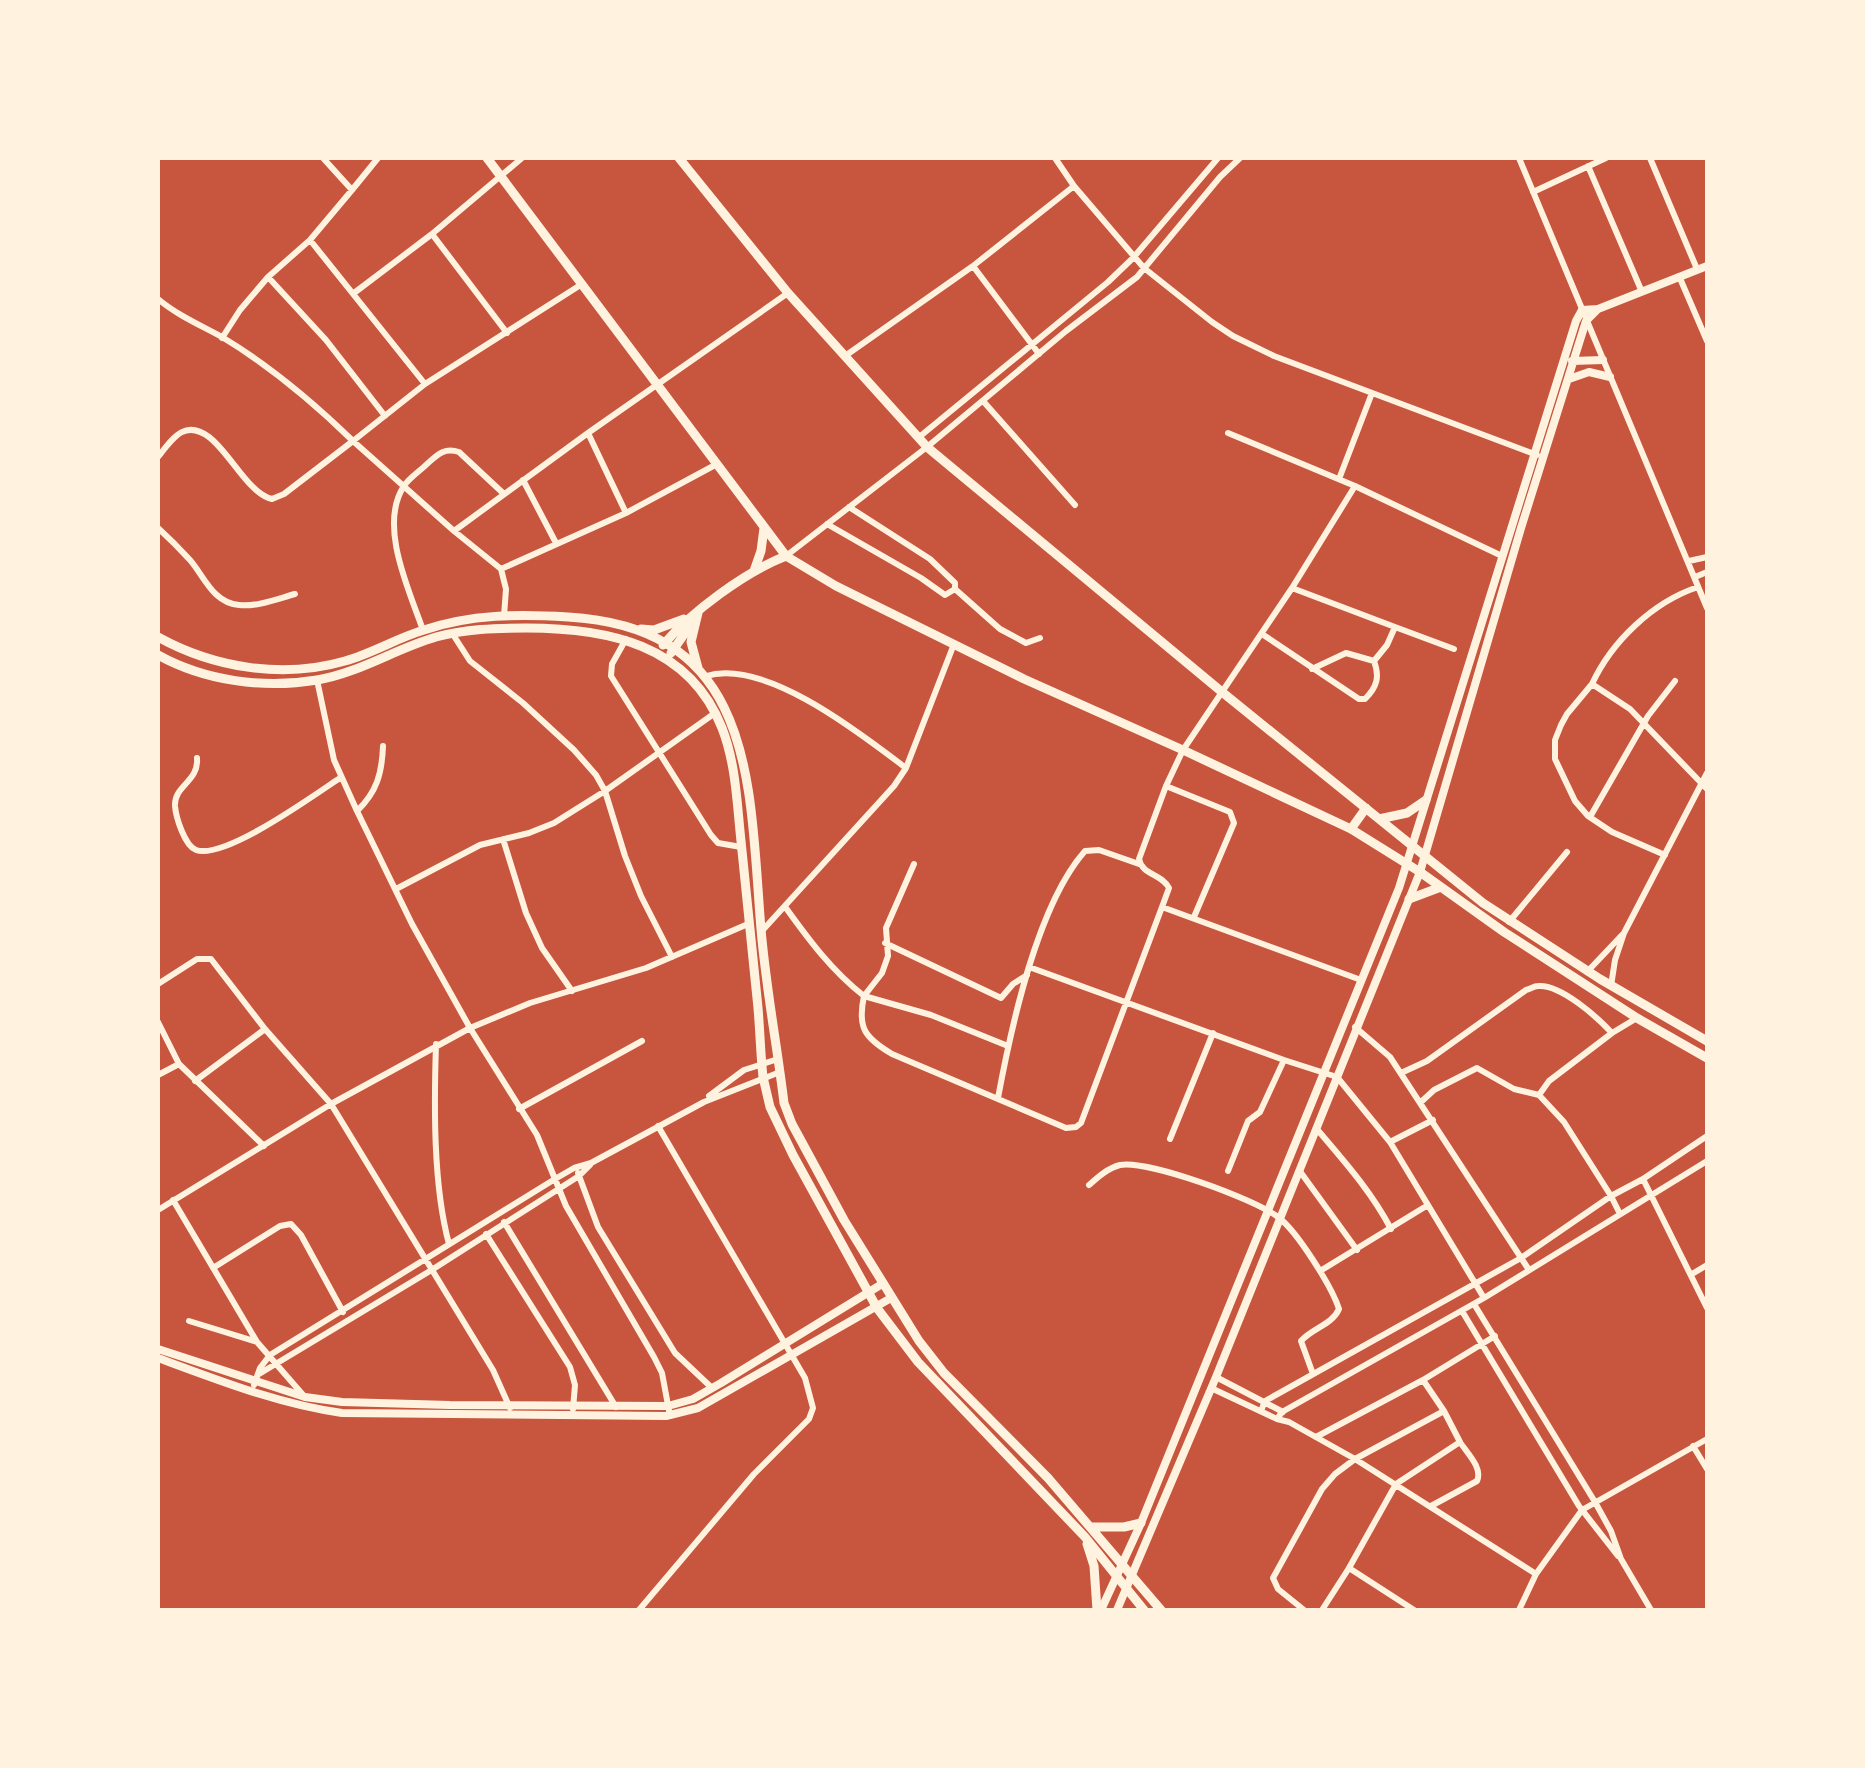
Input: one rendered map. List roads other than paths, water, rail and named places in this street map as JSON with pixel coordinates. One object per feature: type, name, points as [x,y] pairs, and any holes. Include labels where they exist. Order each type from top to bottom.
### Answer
[{"type":"main road","points":[[487,158],[786,556],[836,586],[1024,679],[1351,829],[1637,1018],[1707,1058]]},
{"type":"main road","points":[[679,158],[788,293],[927,447],[1424,857],[1509,922],[1587,972],[1707,1041]]},
{"type":"main road","points":[[1099,1610],[1141,1523],[1391,908],[1561,364],[1582,310],[1598,309],[1707,266]]},
{"type":"main road","points":[[1117,1610],[1216,1377],[1420,872],[1586,321],[1598,309]]},
{"type":"main road","points":[[1561,364],[1574,360],[1603,360]]},
{"type":"main road","points":[[1569,379],[1589,372],[1610,377]]},
{"type":"main road","points":[[754,572],[764,528]]},
{"type":"main road","points":[[657,653],[677,629],[754,572],[786,556]]},
{"type":"main road","points":[[158,637],[198,656],[228,664],[287,670],[345,661],[446,623],[519,614],[590,618],[654,630],[697,614]]},
{"type":"main road","points":[[667,659],[697,614]]},
{"type":"main road","points":[[697,614],[691,642],[702,672],[730,715],[739,740],[752,816],[761,932],[784,1103],[792,1124],[882,1284],[944,1373],[1091,1527],[1161,1610]]},
{"type":"main road","points":[[158,655],[183,668],[243,682],[292,683],[349,673],[415,644],[452,633],[501,628],[550,628],[626,639],[667,659],[702,692],[715,713],[728,747],[763,1077],[770,1107],[793,1155],[877,1308],[918,1362],[1085,1537],[1144,1610]]},
{"type":"main road","points":[[632,628],[665,642],[702,672]]},
{"type":"main road","points":[[1379,819],[1407,813],[1426,800]]},
{"type":"main road","points":[[1351,829],[1366,808]]},
{"type":"main road","points":[[1409,899],[1441,887]]},
{"type":"main road","points":[[1350,1011],[1361,1015]]},
{"type":"main road","points":[[158,1349],[217,1370],[257,1377],[305,1397],[342,1402],[616,1407],[669,1411],[786,1345],[882,1284]]},
{"type":"main road","points":[[158,1358],[251,1392],[307,1408],[342,1413],[572,1417],[669,1411],[698,1408],[891,1298]]},
{"type":"main road","points":[[981,1427],[990,1418]]},
{"type":"main road","points":[[1091,1527],[1124,1527],[1141,1523]]},
{"type":"main road","points":[[1085,1537],[1094,1566],[1099,1610]]},
{"type":"street","points":[[323,158],[352,190]]},
{"type":"street","points":[[222,338],[240,310],[268,277],[310,240],[378,158]]},
{"type":"street","points":[[354,293],[432,234],[522,158]]},
{"type":"street","points":[[1055,158],[1133,258],[1233,336],[1274,356],[1544,457]]},
{"type":"street","points":[[918,438],[1108,282],[1133,258],[1218,158]]},
{"type":"street","points":[[786,556],[927,447],[1144,268],[1220,177],[1240,158]]},
{"type":"street","points":[[1519,158],[1707,608]]},
{"type":"street","points":[[1533,192],[1606,158]]},
{"type":"street","points":[[1650,158],[1697,269]]},
{"type":"street","points":[[1588,166],[1642,292]]},
{"type":"street","points":[[845,356],[973,266],[1074,186]]},
{"type":"street","points":[[432,234],[507,333]]},
{"type":"street","points":[[310,240],[425,384]]},
{"type":"street","points":[[973,266],[1039,354]]},
{"type":"street","points":[[1679,276],[1707,341]]},
{"type":"street","points":[[268,277],[326,340],[385,416]]},
{"type":"street","points":[[158,457],[173,438],[187,430],[199,430],[226,453],[257,493],[272,499],[284,494],[425,384],[582,284]]},
{"type":"street","points":[[454,531],[788,293]]},
{"type":"street","points":[[158,299],[222,338],[307,397],[403,486],[501,569],[506,589],[501,628]]},
{"type":"street","points":[[1339,479],[1372,393]]},
{"type":"street","points":[[983,401],[1075,505]]},
{"type":"street","points":[[588,433],[626,513]]},
{"type":"street","points":[[1228,433],[1355,486],[1502,556]]},
{"type":"street","points":[[423,630],[396,551],[393,533],[403,486],[440,452],[450,449],[459,452],[504,494]]},
{"type":"street","points":[[501,569],[626,513],[717,464]]},
{"type":"street","points":[[523,480],[556,543]]},
{"type":"street","points":[[1139,864],[1166,786],[1183,750],[1292,588],[1355,486]]},
{"type":"street","points":[[849,507],[930,559],[955,583],[955,589],[1000,629],[1026,643],[1040,638]]},
{"type":"street","points":[[827,524],[945,595],[955,589]]},
{"type":"street","points":[[158,528],[192,562],[215,594],[224,601],[236,605],[255,605],[295,594]]},
{"type":"street","points":[[1689,561],[1707,557]]},
{"type":"street","points":[[1695,577],[1707,572]]},
{"type":"street","points":[[1665,855],[1612,832],[1590,817],[1575,801],[1553,751],[1567,714],[1592,684],[1614,649],[1645,617],[1683,592],[1698,587]]},
{"type":"street","points":[[1292,588],[1454,649]]},
{"type":"street","points":[[1374,661],[1387,645],[1395,627]]},
{"type":"street","points":[[452,633],[470,661],[523,703],[584,760],[605,791],[625,856],[672,957]]},
{"type":"street","points":[[1262,634],[1359,699],[1365,699],[1377,682],[1378,672],[1374,661]]},
{"type":"street","points":[[626,639],[612,664],[611,676],[718,843],[741,847]]},
{"type":"street","points":[[761,932],[786,908],[906,768],[954,643]]},
{"type":"street","points":[[1312,669],[1346,653],[1374,661]]},
{"type":"street","points":[[702,672],[733,672],[760,679],[800,697],[837,718],[906,768]]},
{"type":"street","points":[[317,680],[340,778],[412,924],[470,1028],[544,1148],[558,1188],[576,1225],[654,1357],[662,1373],[669,1411]]},
{"type":"street","points":[[1590,817],[1644,724],[1675,681]]},
{"type":"street","points":[[1592,684],[1630,709],[1705,786]]},
{"type":"street","points":[[396,889],[480,845],[529,833],[554,823],[715,713]]},
{"type":"street","points":[[357,811],[368,801],[378,784],[382,772],[383,746]]},
{"type":"street","points":[[197,758],[195,775],[176,796],[175,807],[187,843],[193,849],[202,851],[231,843],[275,823],[340,778]]},
{"type":"street","points":[[1611,986],[1624,933],[1705,786],[1707,773]]},
{"type":"street","points":[[1166,786],[1230,812],[1233,816],[1234,823],[1194,917]]},
{"type":"street","points":[[503,839],[526,913],[542,948],[572,991]]},
{"type":"street","points":[[914,864],[890,915],[885,943],[888,956],[882,973],[864,996],[861,1009],[863,1028],[875,1043],[892,1054],[1066,1128],[1081,1123],[1169,888],[1167,882],[1139,864],[1099,850],[1085,851],[1046,920],[1028,971],[998,1098]]},
{"type":"street","points":[[1509,922],[1567,852]]},
{"type":"street","points":[[1162,907],[1361,980]]},
{"type":"street","points":[[786,908],[843,980],[864,996],[921,1012],[1008,1046]]},
{"type":"street","points":[[158,1210],[436,1044],[499,1014],[608,981],[748,924]]},
{"type":"street","points":[[1587,972],[1624,933]]},
{"type":"street","points":[[885,943],[1001,998],[1028,971]]},
{"type":"street","points":[[158,984],[197,959],[211,959],[265,1029],[331,1104],[493,1370],[512,1416]]},
{"type":"street","points":[[1028,971],[1337,1077],[1390,1142],[1484,1298]]},
{"type":"street","points":[[1401,1073],[1427,1061],[1526,990],[1538,986],[1550,988],[1586,1008],[1612,1033]]},
{"type":"street","points":[[1539,1095],[1549,1081],[1637,1018]]},
{"type":"street","points":[[158,1022],[179,1064],[264,1146]]},
{"type":"street","points":[[1355,1027],[1383,1049],[1401,1073],[1529,1270]]},
{"type":"street","points":[[195,1081],[265,1029]]},
{"type":"street","points":[[1170,1139],[1213,1033]]},
{"type":"street","points":[[519,1109],[642,1041]]},
{"type":"street","points":[[436,1044],[434,1104],[443,1218],[449,1244]]},
{"type":"street","points":[[704,1102],[727,1080],[761,1062],[778,1059]]},
{"type":"street","points":[[1228,1171],[1248,1121],[1260,1112],[1284,1060]]},
{"type":"street","points":[[158,1075],[179,1064]]},
{"type":"street","points":[[1421,1102],[1434,1090],[1477,1068],[1514,1089],[1539,1095],[1564,1122],[1620,1214]]},
{"type":"street","points":[[251,1392],[260,1368],[270,1355],[555,1179],[704,1102],[780,1072]]},
{"type":"street","points":[[1390,1142],[1433,1120]]},
{"type":"street","points":[[639,1610],[754,1474],[809,1419],[813,1408],[811,1394],[786,1345],[658,1126]]},
{"type":"street","points":[[1316,1128],[1359,1179],[1391,1229]]},
{"type":"street","points":[[1261,1411],[1265,1401],[1521,1258],[1611,1196],[1643,1179],[1707,1136]]},
{"type":"street","points":[[1277,1419],[1282,1412],[1474,1304],[1707,1161]]},
{"type":"street","points":[[257,1377],[579,1176],[591,1163]]},
{"type":"street","points":[[1089,1185],[1103,1173],[1121,1165],[1163,1172],[1245,1198],[1279,1218],[1320,1271],[1339,1309],[1336,1317],[1301,1341],[1313,1374]]},
{"type":"street","points":[[574,1168],[598,1227],[675,1353],[712,1388]]},
{"type":"street","points":[[1299,1170],[1357,1250]]},
{"type":"street","points":[[1643,1179],[1707,1308]]},
{"type":"street","points":[[173,1200],[257,1342],[305,1397]]},
{"type":"street","points":[[1320,1271],[1428,1205]]},
{"type":"street","points":[[504,1222],[616,1407]]},
{"type":"street","points":[[213,1268],[280,1226],[291,1224],[301,1235],[343,1312]]},
{"type":"street","points":[[486,1234],[570,1367],[574,1377],[572,1417]]},
{"type":"street","points":[[1692,1274],[1707,1265]]},
{"type":"street","points":[[1474,1304],[1595,1502],[1647,1608]]},
{"type":"street","points":[[1462,1311],[1582,1510],[1621,1559]]},
{"type":"street","points":[[189,1321],[257,1342]]},
{"type":"street","points":[[1316,1437],[1423,1380],[1495,1336]]},
{"type":"street","points":[[1216,1377],[1265,1401],[1282,1412],[1289,1422]]},
{"type":"street","points":[[1423,1380],[1480,1476],[1477,1481],[1431,1506]]},
{"type":"street","points":[[1211,1388],[1289,1422],[1355,1459],[1536,1574]]},
{"type":"street","points":[[1304,1610],[1274,1584],[1275,1571],[1322,1489],[1355,1459],[1444,1411]]},
{"type":"street","points":[[1519,1610],[1536,1574],[1582,1510],[1707,1439]]},
{"type":"street","points":[[1322,1610],[1396,1484],[1460,1442]]},
{"type":"street","points":[[1693,1446],[1707,1469]]},
{"type":"street","points":[[1349,1568],[1414,1610]]}]
